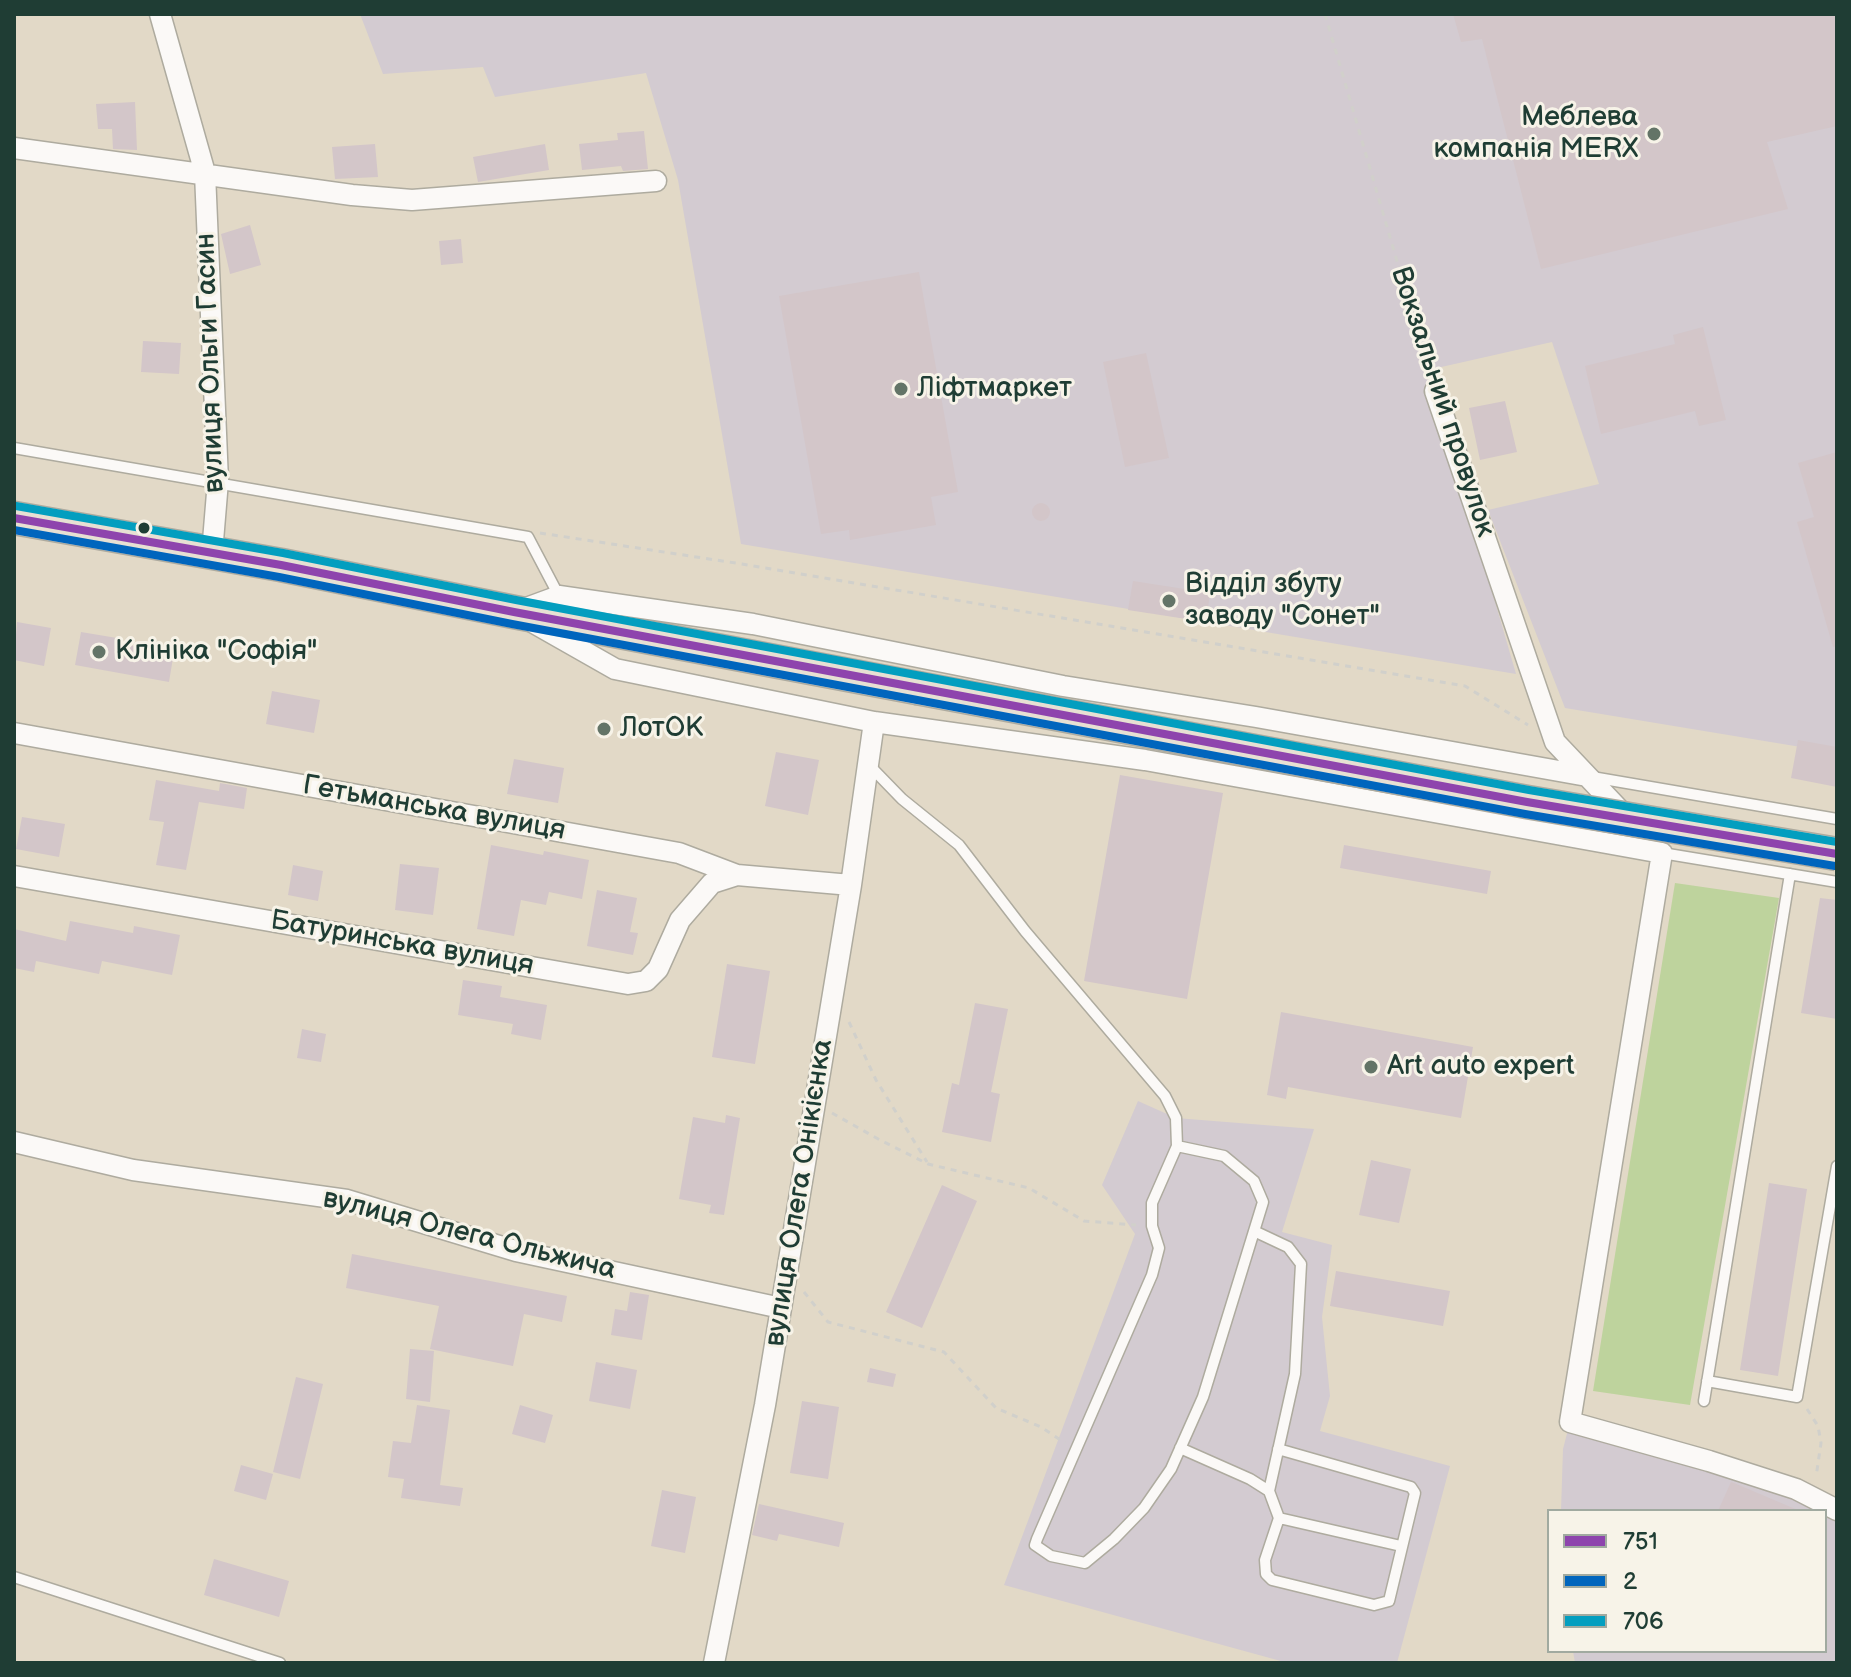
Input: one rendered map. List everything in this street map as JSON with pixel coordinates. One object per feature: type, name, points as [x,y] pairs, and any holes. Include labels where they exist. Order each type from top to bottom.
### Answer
[{"type":"main road","points":[[14,518],[1527,802],[1837,854]]},
{"type":"street","name":"вулиця Ольги Гасин","points":[[160,14],[205,173],[218,481],[212,553]]},
{"type":"street","points":[[14,148],[352,195],[412,200],[656,181]]},
{"type":"street","name":"Вокзальний провулок","points":[[1435,391],[1555,742],[1662,853]]},
{"type":"street","points":[[514,612],[559,596],[753,624],[1063,686],[1587,776]]},
{"type":"street","points":[[514,612],[615,669],[874,722],[1145,760],[1662,853],[1570,1422],[1796,1489],[1837,1510]]},
{"type":"street","points":[[1145,760],[1155,701]]},
{"type":"street","name":"вулиця Олега Онікієнка","points":[[714,1663],[765,1405],[851,885],[874,722]]},
{"type":"street","name":"Гетьманська вулиця","points":[[14,733],[679,853],[737,875],[851,885]]},
{"type":"street","name":"Батуринська вулиця","points":[[14,876],[628,984],[646,981],[658,969],[680,920],[712,883],[737,875]]},
{"type":"street","name":"вулиця Олега Ольжича","points":[[14,1142],[133,1170],[347,1200],[516,1251],[781,1308]]},
{"type":"lane","points":[[14,448],[528,537],[559,596]]},
{"type":"lane","points":[[867,762],[902,799],[959,845],[1025,931],[1165,1096],[1176,1118],[1177,1146],[1152,1203],[1152,1226],[1159,1248],[1152,1275],[1035,1545],[1051,1556],[1085,1563],[1144,1508],[1171,1469],[1203,1397],[1263,1202],[1254,1181],[1224,1156],[1177,1146]]},
{"type":"lane","points":[[1587,776],[1837,819]]},
{"type":"lane","points":[[1662,853],[1837,882]]},
{"type":"lane","points":[[1704,1401],[1790,874]]},
{"type":"lane","points":[[1707,1381],[1797,1397],[1837,1166]]},
{"type":"lane","points":[[1254,1231],[1288,1247],[1301,1264],[1295,1374],[1278,1449],[1269,1491],[1279,1518],[1265,1560],[1266,1574],[1272,1580],[1374,1605],[1389,1601],[1415,1493],[1411,1487],[1278,1449]]},
{"type":"lane","points":[[1180,1448],[1250,1479],[1269,1491]]},
{"type":"lane","points":[[1279,1518],[1401,1546]]},
{"type":"lane","points":[[14,1577],[280,1663]]},
{"type":"path","name":"Вокзальний провулок","points":[[1325,14],[1435,391]]},
{"type":"path","points":[[528,537],[544,532],[1465,686],[1555,742]]},
{"type":"path","points":[[834,990],[876,1080],[928,1164]]},
{"type":"path","points":[[815,1103],[928,1164],[1029,1188],[1084,1221],[1152,1226]]},
{"type":"path","points":[[787,1270],[828,1322],[944,1352],[996,1408],[1041,1427],[1075,1450]]},
{"type":"path","points":[[1797,1397],[1818,1426],[1821,1443],[1811,1496]]},
{"type":"shaded area","points":[[360,14],[1837,14],[1837,753],[1565,708],[1488,510],[1599,484],[1552,342],[1428,370],[1516,674],[741,544],[678,180],[646,73],[495,97],[483,67],[383,74]]},
{"type":"shaded area","points":[[1138,1101],[1176,1118],[1314,1129],[1282,1232],[1332,1245],[1322,1317],[1330,1396],[1320,1431],[1450,1466],[1397,1663],[1288,1663],[1004,1585],[1135,1234],[1102,1185]]},
{"type":"shaded area","points":[[1570,1422],[1837,1510],[1837,1663],[1575,1663],[1573,1653],[1827,1653],[1827,1509],[1561,1509],[1563,1449]]},
{"type":"green space","points":[[1675,883],[1779,898],[1690,1405],[1593,1391]]},
{"type":"building","name":"Меблева компанія MERX","points":[[1453,14],[1837,14],[1837,126],[1767,142],[1788,209],[1541,269],[1482,39],[1461,42]]},
{"type":"building","points":[[135,102],[137,150],[113,149],[112,129],[98,129],[96,104]]},
{"type":"building","points":[[644,131],[648,169],[623,171],[621,166],[582,170],[579,144],[618,140],[617,133]]},
{"type":"building","points":[[375,144],[378,177],[335,179],[332,147]]},
{"type":"building","points":[[545,144],[549,170],[478,182],[473,157]]},
{"type":"building","points":[[250,225],[261,265],[230,274],[221,234]]},
{"type":"building","points":[[461,239],[463,263],[441,265],[439,241]]},
{"type":"building","points":[[919,272],[958,492],[931,497],[936,525],[850,540],[849,530],[821,534],[779,296]]},
{"type":"building","points":[[1703,327],[1726,420],[1699,426],[1695,411],[1601,434],[1585,366],[1675,344],[1673,335]]},
{"type":"building","points":[[143,341],[181,343],[179,374],[141,372]]},
{"type":"building","points":[[1146,353],[1169,458],[1125,467],[1103,362]]},
{"type":"building","points":[[1505,401],[1517,452],[1480,460],[1469,408]]},
{"type":"building","points":[[1837,452],[1837,646],[1833,647],[1797,522],[1814,517],[1798,463]]},
{"type":"building","points":[[1041,503],[1050,512],[1041,521],[1032,512]]},
{"type":"building","name":"Відділ збуту заводу \"Сонет\"","points":[[1133,581],[1210,593],[1206,622],[1128,610]]},
{"type":"building","points":[[17,622],[51,628],[44,666],[14,660]]},
{"type":"building","points":[[81,632],[123,639],[122,644],[174,652],[169,682],[75,665]]},
{"type":"building","points":[[272,691],[320,700],[314,733],[266,724]]},
{"type":"building","points":[[1798,740],[1837,747],[1837,787],[1791,778]]},
{"type":"building","points":[[776,752],[819,760],[808,815],[765,806]]},
{"type":"building","points":[[514,759],[564,768],[558,803],[507,794]]},
{"type":"building","points":[[1120,775],[1223,793],[1187,999],[1084,981]]},
{"type":"building","points":[[156,780],[219,791],[220,783],[247,788],[244,809],[199,802],[186,870],[156,865],[164,822],[149,820]]},
{"type":"building","points":[[22,817],[65,824],[59,857],[16,849]]},
{"type":"building","points":[[491,845],[589,860],[582,899],[549,892],[546,905],[521,900],[514,936],[477,929]]},
{"type":"building","points":[[1344,845],[1491,871],[1487,894],[1340,868]]},
{"type":"building","points":[[400,864],[439,868],[433,915],[395,910]]},
{"type":"building","points":[[293,865],[323,871],[318,901],[288,895]]},
{"type":"building","points":[[597,890],[637,898],[630,932],[638,933],[633,955],[587,946]]},
{"type":"building","points":[[1820,898],[1837,900],[1837,1019],[1801,1013]]},
{"type":"building","points":[[70,921],[133,933],[134,926],[180,935],[172,975],[102,961],[99,974],[36,961],[34,972],[14,968],[14,929],[66,941]]},
{"type":"building","points":[[727,964],[770,971],[755,1064],[712,1057]]},
{"type":"building","points":[[463,980],[502,986],[500,997],[547,1005],[541,1040],[511,1034],[513,1024],[458,1015]]},
{"type":"building","points":[[975,1003],[1008,1009],[991,1092],[1000,1094],[991,1142],[942,1132],[952,1083],[959,1085]]},
{"type":"building","name":"Art auto expert","points":[[1281,1012],[1473,1047],[1461,1118],[1288,1087],[1286,1099],[1267,1095]]},
{"type":"building","points":[[302,1029],[326,1034],[321,1062],[297,1058]]},
{"type":"building","points":[[726,1115],[740,1118],[724,1215],[709,1213],[711,1205],[679,1199],[693,1117],[725,1123]]},
{"type":"building","points":[[1371,1160],[1411,1169],[1399,1223],[1359,1215]]},
{"type":"building","points":[[1769,1183],[1807,1189],[1778,1376],[1740,1370]]},
{"type":"building","points":[[942,1185],[977,1201],[922,1328],[886,1312]]},
{"type":"building","points":[[352,1254],[567,1296],[562,1322],[524,1314],[513,1366],[430,1349],[439,1306],[346,1288]]},
{"type":"building","points":[[1336,1271],[1450,1291],[1443,1326],[1330,1306]]},
{"type":"building","points":[[630,1292],[649,1295],[642,1340],[611,1335],[615,1309],[627,1311]]},
{"type":"building","points":[[410,1349],[434,1351],[430,1402],[406,1399]]},
{"type":"building","points":[[596,1362],[637,1370],[630,1409],[589,1401]]},
{"type":"building","points":[[870,1368],[896,1374],[893,1387],[867,1382]]},
{"type":"building","points":[[296,1377],[323,1384],[300,1479],[273,1472]]},
{"type":"building","points":[[802,1401],[839,1407],[828,1479],[790,1473]]},
{"type":"building","points":[[417,1405],[450,1410],[440,1485],[463,1488],[460,1506],[401,1498],[404,1479],[388,1477],[393,1441],[411,1443]]},
{"type":"building","points":[[520,1405],[553,1415],[545,1443],[512,1434]]},
{"type":"building","points":[[241,1465],[273,1474],[266,1500],[234,1491]]},
{"type":"building","points":[[1731,1482],[1795,1509],[1719,1509]]},
{"type":"building","points":[[662,1490],[696,1497],[685,1553],[651,1546]]},
{"type":"building","points":[[759,1504],[844,1523],[839,1547],[779,1534],[777,1541],[752,1535]]},
{"type":"building","points":[[214,1559],[289,1581],[279,1617],[204,1595]]},
{"type":"transit line","name":"706","points":[[16,506],[283,553],[516,600],[1529,790],[1837,842]]},
{"type":"transit line","name":"751","points":[[14,518],[281,565],[514,612],[1527,802],[1837,854]]},
{"type":"transit line","name":"2","points":[[14,530],[279,577],[512,624],[1525,814],[1835,866]]},
{"type":"place","name":"Меблева компанія MERX","points":[[1654,134]]},
{"type":"place","name":"Ліфтмаркет","points":[[901,389]]},
{"type":"place","name":"Відділ збуту заводу \"Сонет\"","points":[[1169,601]]},
{"type":"place","name":"Клініка \"Софія\"","points":[[99,652]]},
{"type":"place","name":"ЛотОК","points":[[604,729]]},
{"type":"place","name":"Art auto expert","points":[[1371,1067]]}]
